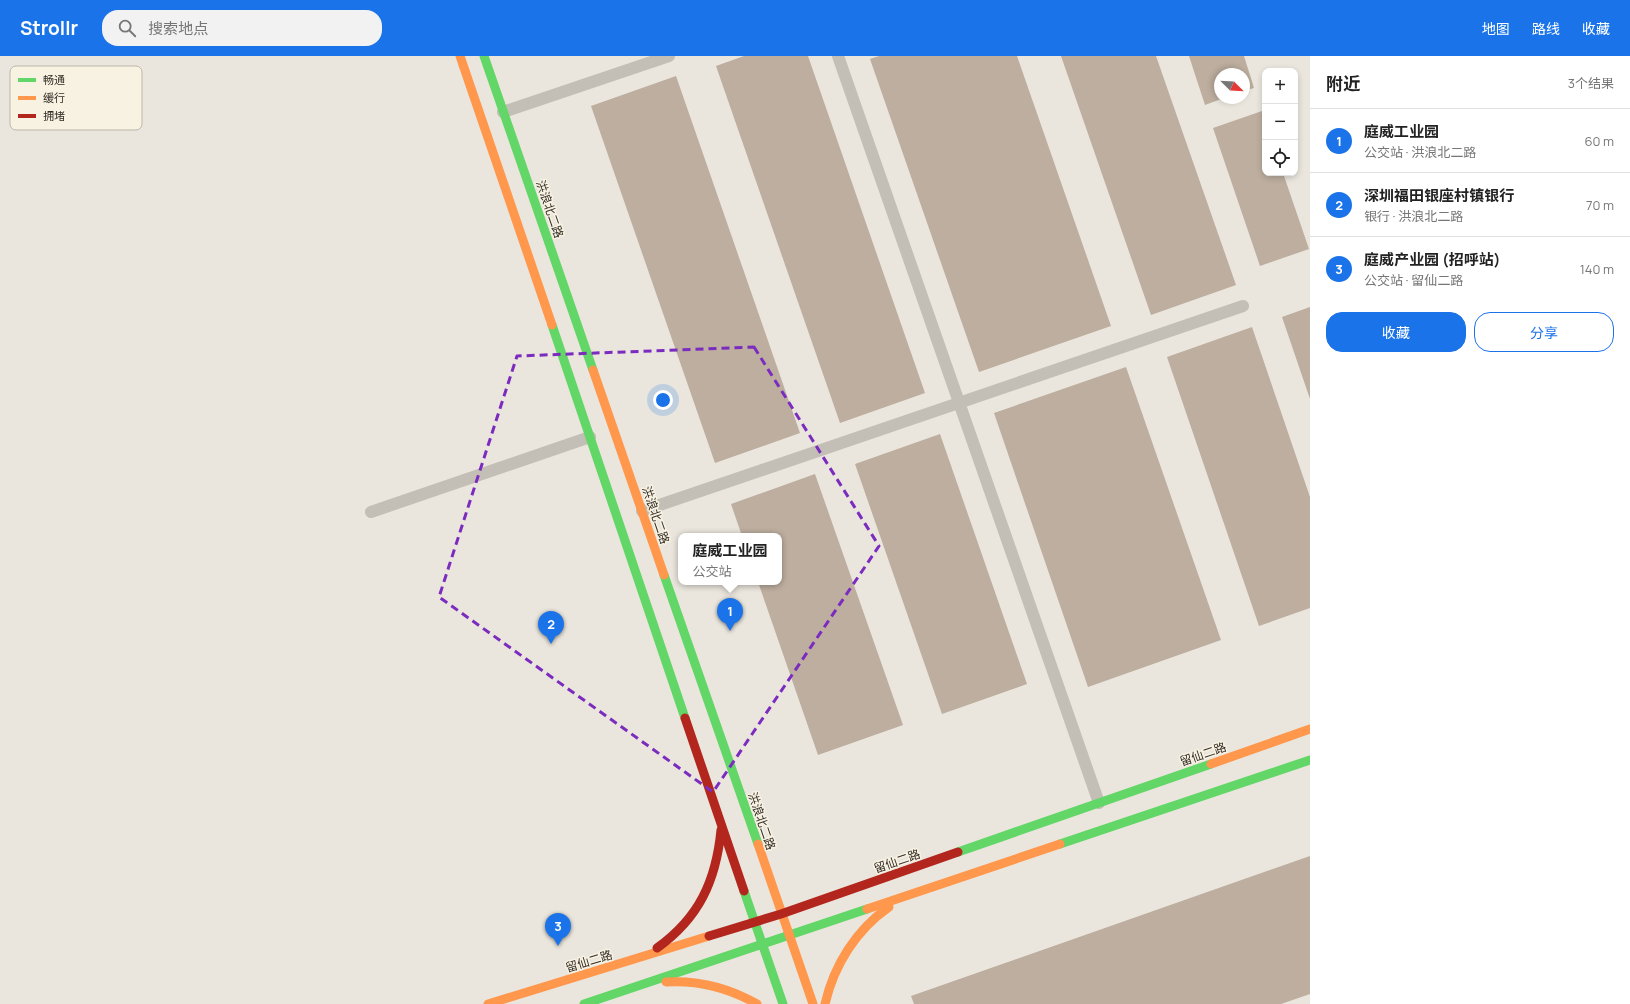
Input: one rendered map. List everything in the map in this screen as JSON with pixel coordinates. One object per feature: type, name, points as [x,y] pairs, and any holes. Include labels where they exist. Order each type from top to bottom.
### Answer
[{"type":"main road","points":[[460,56],[783,1004]]},
{"type":"main road","name":"洪浪北二路","points":[[484,56],[812,1004]]},
{"type":"main road","name":"留仙二路","points":[[488,1004],[781,914],[1310,729]]},
{"type":"main road","points":[[584,1004],[1310,760]]},
{"type":"main road","points":[[644,956],[668,942],[688,922],[701,901],[712,877],[720,851],[721,821]]},
{"type":"main road","points":[[825,1004],[837,969],[847,950],[866,927],[883,910],[908,896]]},
{"type":"main road","points":[[645,984],[676,981],[705,985],[730,992],[757,1004]]},
{"type":"lane","points":[[503,112],[669,56]]},
{"type":"lane","points":[[838,56],[1098,803]]},
{"type":"lane","points":[[642,511],[1243,306]]},
{"type":"lane","points":[[371,512],[590,437]]},
{"type":"highlighted area","points":[[754,347],[879,546],[713,792],[439,597],[517,356]]},
{"type":"building","points":[[744,56],[808,56],[925,393],[840,423],[716,66]]},
{"type":"building","points":[[879,56],[1017,56],[1111,326],[979,372],[870,59]]},
{"type":"building","points":[[1061,56],[1156,56],[1236,285],[1151,315]]},
{"type":"building","points":[[1189,56],[1244,56],[1248,68],[1214,68],[1214,102],[1205,105]]},
{"type":"building","points":[[1250,75],[1254,88],[1250,89]]},
{"type":"building","points":[[676,76],[800,433],[715,463],[591,106]]},
{"type":"building","points":[[1262,111],[1262,176],[1284,176],[1309,249],[1260,266],[1213,128]]},
{"type":"building","points":[[1310,307],[1310,399],[1282,317]]},
{"type":"building","points":[[1252,327],[1310,497],[1310,608],[1259,626],[1167,357]]},
{"type":"building","points":[[1126,367],[1221,640],[1088,687],[994,413]]},
{"type":"building","points":[[940,434],[1027,684],[942,714],[855,464]]},
{"type":"building","points":[[815,474],[903,725],[818,755],[759,585],[782,585],[782,533],[741,533],[731,504]]},
{"type":"building","points":[[1310,856],[1310,994],[1281,1004],[914,1004],[911,996]]},
{"type":"traffic: fast","points":[[484,56],[593,370]]},
{"type":"traffic: fast","points":[[552,325],[685,718]]},
{"type":"traffic: fast","points":[[664,575],[758,844]]},
{"type":"traffic: fast","points":[[1060,844],[1310,760]]},
{"type":"traffic: fast","points":[[958,852],[1211,764]]},
{"type":"traffic: fast","points":[[744,891],[783,1004]]},
{"type":"traffic: fast","points":[[584,1004],[867,909]]},
{"type":"traffic: slow","points":[[460,56],[552,325]]},
{"type":"traffic: slow","points":[[593,370],[664,575]]},
{"type":"traffic: slow","points":[[1211,764],[1310,729]]},
{"type":"traffic: slow","points":[[758,844],[813,1004]]},
{"type":"traffic: slow","points":[[867,909],[1060,844]]},
{"type":"traffic: slow","points":[[825,1004],[834,976],[848,950],[866,926],[889,907]]},
{"type":"traffic: slow","points":[[488,1004],[709,936]]},
{"type":"traffic: slow","points":[[666,982],[690,982],[713,986],[724,989],[757,1004]]},
{"type":"traffic: jam","points":[[685,718],[744,891]]},
{"type":"traffic: jam","points":[[657,948],[684,924],[703,897],[715,866],[721,830]]},
{"type":"traffic: jam","points":[[709,936],[781,914],[958,852]]},
{"type":"place","name":"庭威工业园","points":[[730,631]]},
{"type":"place","name":"深圳福田银座村镇银行","points":[[551,644]]},
{"type":"place","name":"庭威产业园 (招呼站)","points":[[558,946]]}]
